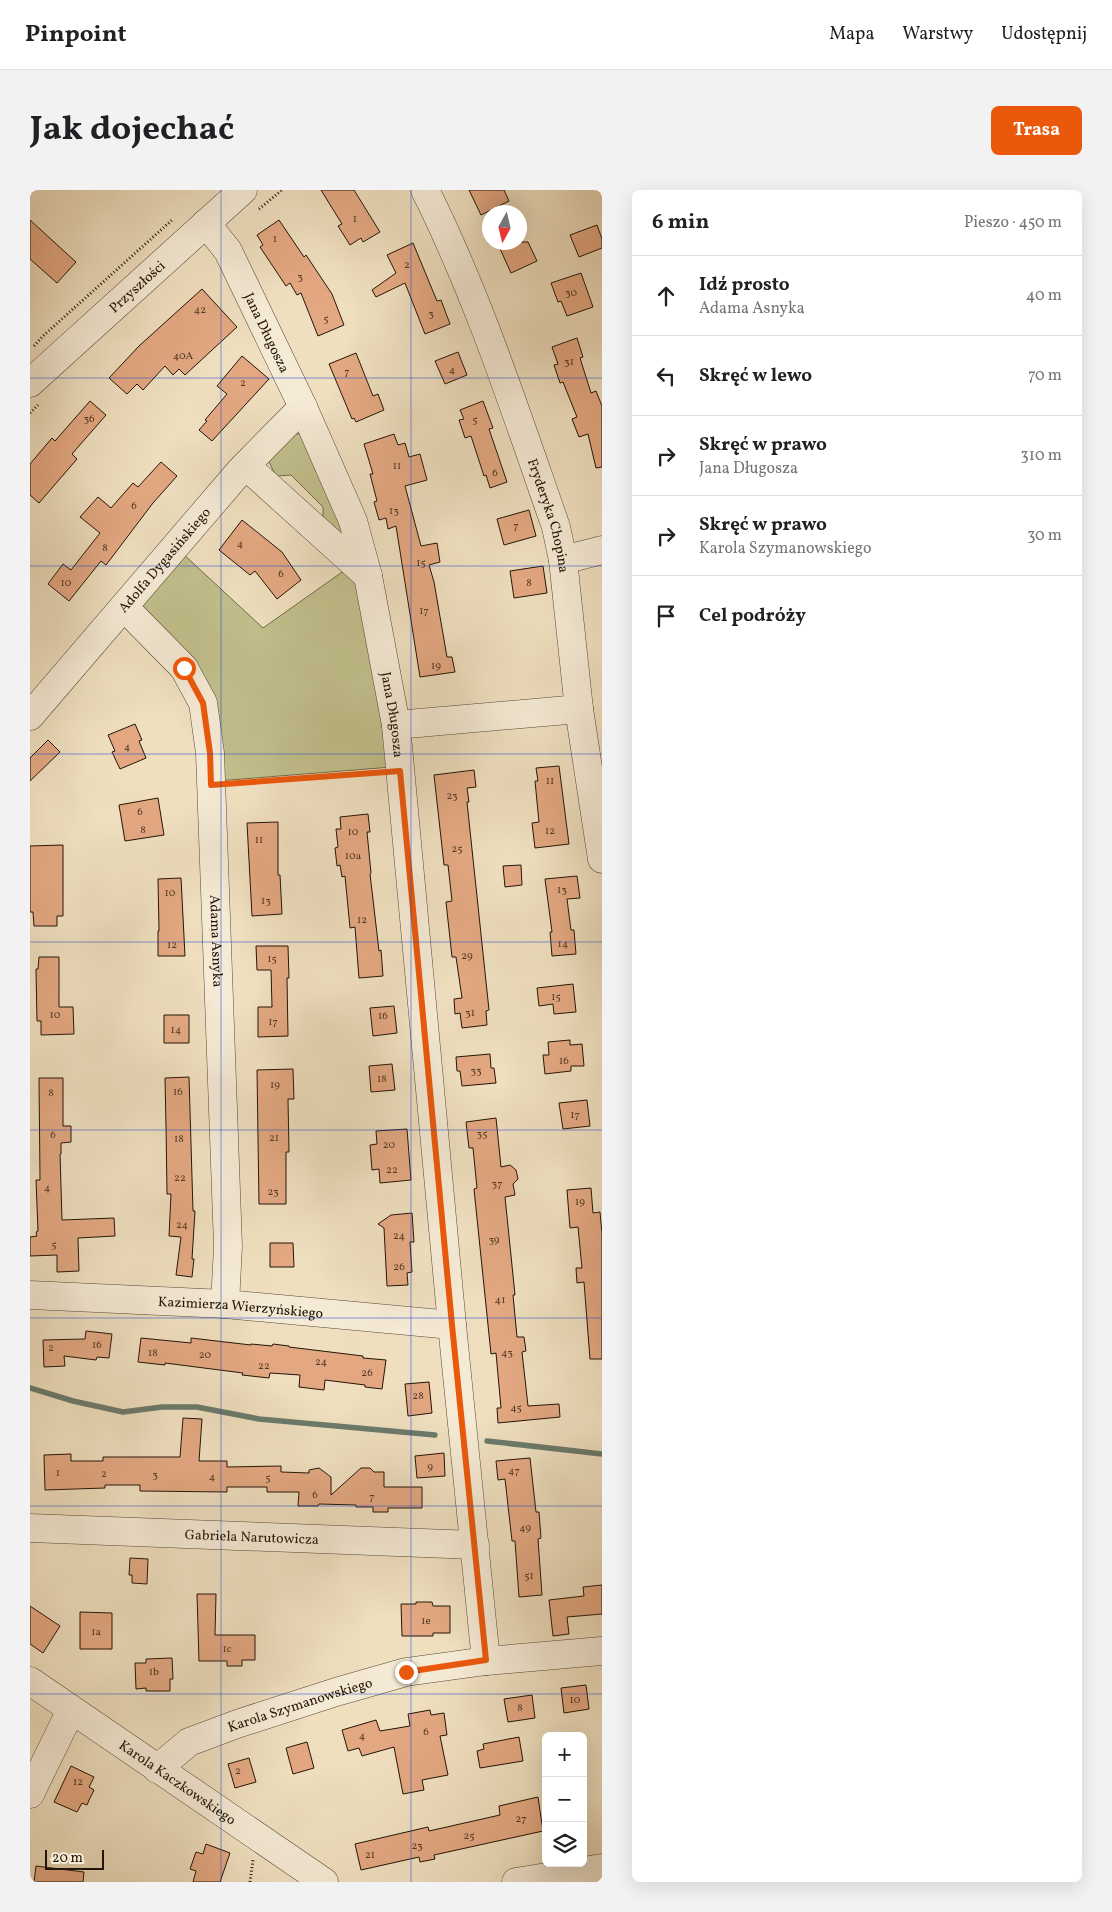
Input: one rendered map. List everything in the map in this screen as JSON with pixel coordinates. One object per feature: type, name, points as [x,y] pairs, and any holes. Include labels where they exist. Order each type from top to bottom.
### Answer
[{"type":"street","name":"Przyszłości","points":[[30,383],[243,190]]},
{"type":"street","name":"Fryderyka Chopina","points":[[425,190],[444,227],[488,331],[556,527],[563,560],[579,709],[602,859]]},
{"type":"street","name":"Jana Długosza","points":[[206,223],[228,251],[303,407],[353,521],[368,576],[396,725],[452,1325],[486,1660]]},
{"type":"street","name":"Adolfa Dygasińskiego","points":[[30,716],[246,466],[303,407]]},
{"type":"street","points":[[246,466],[368,576]]},
{"type":"street","points":[[563,560],[602,550]]},
{"type":"street","name":"Adama Asnyka","points":[[124,607],[184,668],[203,703],[210,753],[228,1246],[225,1304]]},
{"type":"street","points":[[396,725],[579,709]]},
{"type":"street","name":"Kazimierza Wierzyńskiego","points":[[30,1295],[225,1304],[452,1325]]},
{"type":"street","name":"Gabriela Narutowicza","points":[[30,1528],[475,1545]]},
{"type":"street","name":"Karola Szymanowskiego","points":[[157,1769],[189,1742],[237,1724],[336,1692],[406,1672],[486,1660],[602,1651]]},
{"type":"street","name":"Karola Kaczkowskiego","points":[[30,1681],[324,1882]]},
{"type":"street","points":[[30,1794],[71,1710]]},
{"type":"street","points":[[516,1882],[602,1868]]},
{"type":"path","points":[[30,350],[43,336],[176,216]]},
{"type":"path","points":[[211,785],[400,771]]},
{"type":"shaded area","points":[[284,434],[299,434],[312,440],[349,551],[323,529],[323,507],[291,475],[278,476],[274,472],[268,460]]},
{"type":"shaded area","points":[[181,552],[263,628],[345,570],[367,595],[392,767],[217,781],[210,703],[128,617]]},
{"type":"building","points":[[321,190],[354,190],[380,232],[363,242],[361,238],[350,245],[338,226],[342,224]]},
{"type":"building","points":[[469,190],[504,190],[509,201],[501,205],[482,205],[481,215]]},
{"type":"building","points":[[30,220],[76,262],[57,283],[30,259]]},
{"type":"building","points":[[279,220],[304,257],[306,255],[332,294],[344,325],[318,336],[301,293],[297,295],[290,283],[286,286],[260,247],[263,245],[257,235]]},
{"type":"building","points":[[597,225],[602,239],[602,248],[579,257],[570,235]]},
{"type":"building","points":[[528,242],[537,261],[511,273],[501,250],[527,250]]},
{"type":"building","points":[[413,243],[437,301],[441,300],[450,324],[425,334],[405,283],[376,297],[372,290],[396,273],[387,255]]},
{"type":"building","points":[[581,273],[593,307],[567,316],[561,301],[558,302],[551,283]]},
{"type":"building","points":[[202,289],[237,327],[185,375],[179,369],[173,375],[165,366],[143,390],[137,384],[127,394],[109,378],[139,346]]},
{"type":"building","points":[[577,338],[583,357],[580,358],[591,393],[596,391],[602,406],[602,467],[596,468],[588,434],[579,437],[572,419],[577,417],[563,382],[560,383],[554,365],[558,364],[552,347]]},
{"type":"building","points":[[458,352],[467,375],[445,384],[435,361]]},
{"type":"building","points":[[356,353],[373,396],[378,394],[384,410],[356,422],[354,418],[352,419],[329,364]]},
{"type":"building","points":[[242,356],[269,379],[212,441],[199,430],[227,394],[217,386]]},
{"type":"building","points":[[90,401],[106,415],[72,454],[77,459],[39,503],[30,495],[30,464],[52,438],[55,441]]},
{"type":"building","points":[[483,401],[493,428],[489,429],[507,482],[490,488],[486,475],[484,476],[471,436],[465,438],[459,420],[464,419],[460,410]]},
{"type":"building","points":[[394,434],[398,445],[405,443],[409,457],[420,454],[427,480],[405,486],[421,546],[437,543],[440,562],[429,565],[434,582],[447,657],[452,657],[455,672],[420,677],[396,526],[388,529],[386,518],[379,520],[374,502],[377,501],[370,474],[373,474],[364,444]]},
{"type":"building","points":[[161,462],[177,476],[153,503],[106,565],[101,561],[69,601],[48,584],[63,564],[71,570],[100,533],[80,517],[98,497],[111,508],[133,483],[138,487]]},
{"type":"building","points":[[529,510],[536,536],[504,545],[497,519]]},
{"type":"building","points":[[242,520],[282,552],[301,580],[277,599],[255,571],[250,575],[219,550]]},
{"type":"building","points":[[543,566],[547,593],[514,598],[510,571]]},
{"type":"building","points":[[135,724],[142,740],[139,741],[146,758],[120,769],[112,752],[115,751],[108,735]]},
{"type":"building","points":[[48,740],[60,752],[30,781],[30,758]]},
{"type":"building","points":[[559,766],[569,844],[535,848],[532,823],[539,822],[535,781],[538,781],[536,768]]},
{"type":"building","points":[[474,770],[476,787],[467,788],[469,802],[467,802],[489,1010],[486,1011],[487,1025],[462,1028],[460,1013],[455,1014],[454,999],[462,998],[456,957],[452,957],[446,902],[452,901],[448,865],[444,865],[434,775]]},
{"type":"building","points":[[158,798],[164,835],[125,841],[119,805]]},
{"type":"building","points":[[368,814],[370,832],[367,832],[370,874],[383,976],[359,978],[355,927],[350,928],[345,876],[342,877],[340,865],[337,866],[335,848],[338,847],[336,829],[341,829],[340,817]]},
{"type":"building","points":[[278,822],[278,875],[280,875],[282,914],[252,916],[247,823]]},
{"type":"building","points":[[63,845],[63,916],[57,916],[57,926],[34,926],[33,912],[30,912],[30,846]]},
{"type":"building","points":[[521,865],[522,885],[505,887],[503,866]]},
{"type":"building","points":[[577,876],[580,898],[567,899],[571,930],[574,930],[576,954],[552,956],[550,932],[552,932],[545,879]]},
{"type":"building","points":[[181,878],[185,956],[158,956],[158,879]]},
{"type":"building","points":[[256,946],[288,946],[288,1036],[258,1037],[258,1007],[272,1007],[271,970],[257,970]]},
{"type":"building","points":[[39,957],[59,957],[59,1007],[73,1007],[74,1034],[41,1035],[41,1021],[37,1021],[36,969],[38,969]]},
{"type":"building","points":[[573,984],[576,1012],[554,1014],[553,1004],[539,1006],[537,988]]},
{"type":"building","points":[[394,1006],[397,1033],[373,1036],[370,1008]]},
{"type":"building","points":[[164,1015],[189,1015],[189,1043],[164,1043]]},
{"type":"building","points":[[570,1040],[570,1045],[582,1044],[584,1066],[571,1066],[571,1071],[545,1074],[543,1055],[549,1055],[548,1042]]},
{"type":"building","points":[[490,1054],[491,1068],[494,1068],[496,1083],[462,1086],[460,1071],[457,1071],[456,1057]]},
{"type":"building","points":[[392,1064],[395,1090],[371,1092],[369,1066]]},
{"type":"building","points":[[293,1069],[294,1099],[288,1099],[289,1152],[286,1152],[286,1204],[259,1204],[257,1070]]},
{"type":"building","points":[[189,1077],[193,1211],[195,1211],[192,1277],[176,1275],[181,1237],[169,1236],[171,1194],[167,1194],[165,1078]]},
{"type":"building","points":[[39,1078],[63,1078],[63,1126],[71,1126],[71,1142],[61,1143],[62,1220],[114,1218],[115,1236],[78,1238],[79,1271],[57,1272],[57,1255],[30,1256],[30,1237],[37,1236],[36,1232],[38,1231],[36,1180],[40,1180]]},
{"type":"building","points":[[587,1100],[590,1126],[563,1129],[559,1103]]},
{"type":"building","points":[[496,1118],[501,1167],[510,1165],[516,1170],[518,1179],[513,1184],[515,1195],[505,1197],[515,1295],[513,1295],[517,1337],[524,1337],[526,1351],[522,1352],[528,1406],[559,1404],[560,1417],[498,1423],[497,1408],[501,1408],[496,1353],[491,1354],[474,1189],[477,1188],[473,1148],[469,1148],[466,1122]]},
{"type":"building","points":[[407,1129],[411,1180],[380,1183],[379,1169],[372,1170],[370,1145],[377,1144],[376,1131]]},
{"type":"building","points":[[591,1188],[593,1213],[600,1212],[602,1234],[602,1359],[590,1359],[584,1282],[577,1283],[576,1268],[582,1268],[578,1227],[570,1228],[567,1190]]},
{"type":"building","points":[[412,1213],[414,1242],[410,1242],[412,1272],[407,1273],[408,1285],[387,1286],[384,1228],[378,1224],[391,1215]]},
{"type":"building","points":[[270,1243],[293,1243],[294,1267],[270,1267]]},
{"type":"building","points":[[86,1331],[112,1334],[109,1358],[97,1357],[96,1360],[64,1356],[65,1366],[44,1367],[43,1340],[85,1339]]},
{"type":"building","points":[[141,1338],[191,1343],[191,1338],[251,1345],[272,1346],[273,1344],[386,1360],[382,1389],[325,1380],[324,1390],[299,1387],[300,1375],[270,1373],[269,1378],[165,1363],[165,1365],[138,1362]]},
{"type":"building","points":[[429,1382],[432,1413],[408,1416],[405,1384]]},
{"type":"building","points":[[183,1418],[202,1419],[199,1461],[227,1461],[227,1467],[281,1466],[281,1472],[309,1473],[309,1470],[319,1468],[331,1477],[331,1495],[361,1468],[370,1468],[374,1472],[384,1472],[384,1487],[422,1487],[422,1508],[388,1508],[388,1512],[373,1512],[373,1507],[356,1507],[356,1505],[319,1504],[318,1506],[298,1506],[299,1492],[267,1492],[267,1487],[227,1487],[227,1492],[140,1491],[140,1485],[105,1485],[105,1488],[45,1490],[44,1455],[71,1454],[71,1461],[103,1461],[103,1457],[180,1457]]},
{"type":"building","points":[[444,1453],[445,1476],[417,1478],[415,1456]]},
{"type":"building","points":[[530,1458],[536,1512],[539,1512],[541,1538],[538,1539],[542,1595],[519,1597],[515,1541],[512,1541],[505,1479],[498,1480],[496,1461]]},
{"type":"building","points":[[130,1558],[148,1559],[147,1584],[132,1583],[132,1575],[129,1575]]},
{"type":"building","points":[[602,1585],[602,1614],[567,1617],[569,1634],[553,1636],[549,1600],[584,1596],[583,1587]]},
{"type":"building","points":[[197,1594],[216,1594],[215,1635],[255,1635],[255,1660],[242,1660],[242,1666],[227,1666],[227,1661],[199,1661]]},
{"type":"building","points":[[416,1602],[432,1602],[433,1606],[450,1606],[450,1633],[433,1633],[433,1636],[402,1636],[401,1604],[416,1604]]},
{"type":"building","points":[[30,1606],[60,1626],[43,1653],[30,1644]]},
{"type":"building","points":[[80,1612],[112,1613],[112,1649],[80,1649]]},
{"type":"building","points":[[172,1658],[173,1679],[170,1679],[170,1691],[146,1691],[146,1688],[136,1689],[135,1663],[146,1663],[146,1659]]},
{"type":"building","points":[[586,1685],[589,1709],[564,1713],[561,1688]]},
{"type":"building","points":[[532,1695],[535,1718],[508,1722],[504,1699]]},
{"type":"building","points":[[430,1710],[431,1715],[444,1713],[447,1735],[440,1736],[448,1775],[422,1780],[424,1790],[403,1794],[394,1747],[362,1756],[359,1748],[348,1751],[342,1730],[376,1720],[380,1731],[410,1726],[408,1714]]},
{"type":"building","points":[[519,1737],[523,1761],[480,1768],[477,1751],[484,1749],[483,1744]]},
{"type":"building","points":[[307,1742],[314,1768],[293,1774],[286,1748]]},
{"type":"building","points":[[249,1758],[256,1782],[235,1788],[228,1764]]},
{"type":"building","points":[[71,1766],[94,1777],[89,1787],[94,1790],[87,1805],[82,1803],[77,1812],[54,1802]]},
{"type":"building","points":[[538,1797],[542,1831],[434,1855],[435,1859],[420,1862],[419,1857],[361,1870],[355,1844],[428,1827],[429,1831],[500,1815],[499,1806]]},
{"type":"building","points":[[206,1844],[230,1853],[220,1882],[193,1882],[196,1871],[190,1869],[196,1852],[203,1854]]},
{"type":"building","points":[[36,1866],[84,1872],[83,1882],[34,1882]]},
{"type":"waterway","points":[[30,1388],[73,1401],[123,1412],[162,1407],[197,1407],[259,1419],[435,1435]]},
{"type":"waterway","points":[[487,1441],[602,1454]]},
{"type":"route","points":[[184,668],[203,703],[210,753],[211,785],[400,771],[452,1325],[486,1660],[406,1672]]}]
